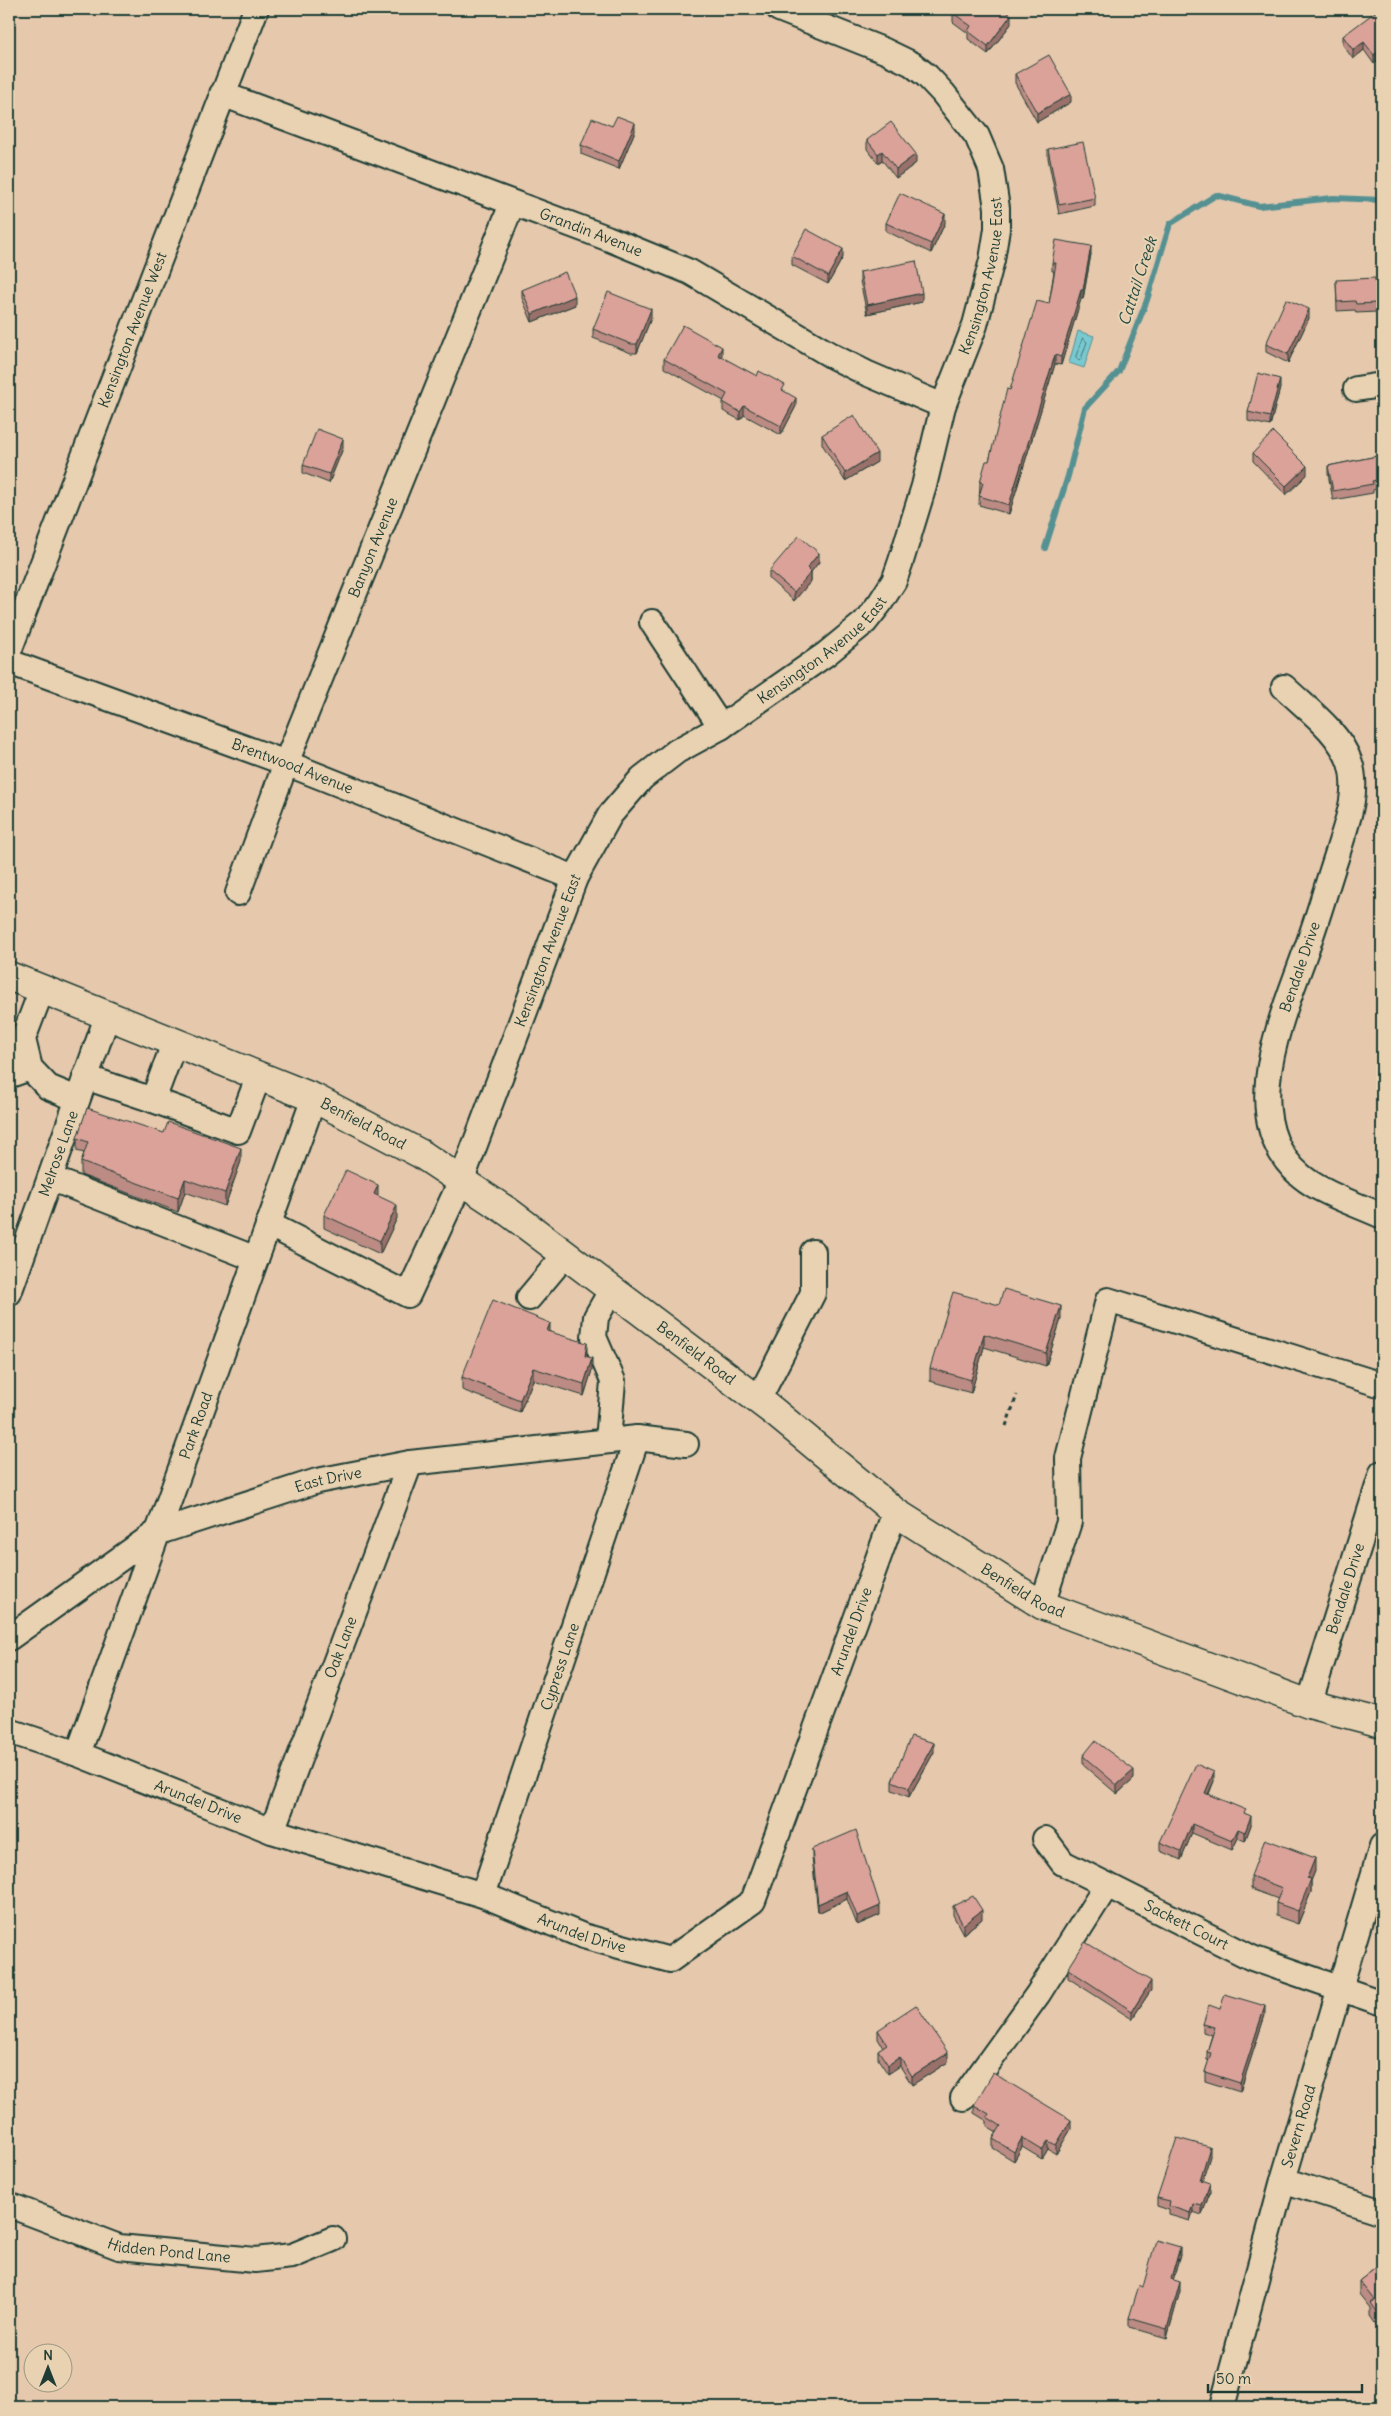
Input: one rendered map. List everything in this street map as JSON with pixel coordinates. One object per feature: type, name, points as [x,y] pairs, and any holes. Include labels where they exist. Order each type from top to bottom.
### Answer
[{"type":"main road","name":"Benfield Road","points":[[9,976],[314,1098],[413,1149],[462,1179],[758,1400],[895,1512],[1042,1604],[1309,1704],[1382,1724]]},
{"type":"street","name":"Kensington Avenue West","points":[[9,651],[256,9]]},
{"type":"street","name":"Kensington Avenue East","points":[[268,1224],[408,1295],[462,1179],[575,878],[610,815],[642,778],[677,751],[721,727],[826,654],[864,622],[880,603],[894,581],[902,561],[924,486],[943,406],[975,325],[992,260],[997,229],[997,208],[991,169],[977,136],[944,93],[912,64],[885,51],[779,9]]},
{"type":"street","name":"Grandin Avenue","points":[[222,94],[607,238],[690,272],[834,357],[943,406]]},
{"type":"street","name":"Banyon Avenue","points":[[238,892],[286,763],[512,204]]},
{"type":"street","points":[[1356,389],[1382,385]]},
{"type":"street","points":[[652,622],[721,727]]},
{"type":"street","name":"Brentwood Avenue","points":[[9,662],[286,763],[575,878]]},
{"type":"street","name":"Bendale Drive","points":[[1284,687],[1343,745],[1351,766],[1353,786],[1350,811],[1315,925],[1284,1013],[1267,1074],[1268,1104],[1272,1133],[1284,1156],[1301,1176],[1330,1193],[1382,1216]]},
{"type":"street","points":[[42,989],[23,1038],[19,1070],[48,1087],[81,1088],[153,1100],[238,1131],[259,1075]]},
{"type":"street","name":"Melrose Lane","points":[[9,1293],[108,1014]]},
{"type":"street","points":[[153,1100],[174,1041]]},
{"type":"street","name":"Park Road","points":[[78,1754],[314,1098]]},
{"type":"street","points":[[50,1178],[256,1259]]},
{"type":"street","points":[[758,1400],[813,1293],[814,1252]]},
{"type":"street","points":[[529,1298],[565,1255]]},
{"type":"street","points":[[608,1441],[613,1381],[594,1337],[596,1317],[611,1291]]},
{"type":"street","points":[[1042,1604],[1069,1522],[1068,1458],[1108,1300],[1382,1385]]},
{"type":"street","name":"East Drive","points":[[9,1638],[156,1533],[317,1481],[410,1463],[637,1438],[686,1444]]},
{"type":"street","name":"Cypress Lane","points":[[483,1895],[637,1438]]},
{"type":"street","name":"Oak Lane","points":[[272,1831],[410,1463]]},
{"type":"street","name":"Bendale Drive","points":[[1309,1704],[1382,1473]]},
{"type":"street","name":"Arundel Drive","points":[[9,1731],[78,1754],[272,1831],[483,1895],[583,1936],[670,1960],[753,1901],[895,1512]]},
{"type":"street","name":"Sackett Court","points":[[1045,1839],[1063,1863],[1252,1958],[1382,2003]]},
{"type":"street","name":"Severn Road","points":[[1222,2407],[1283,2180],[1382,1846]]},
{"type":"street","points":[[963,2098],[1038,1994],[1107,1885]]},
{"type":"street","points":[[1283,2180],[1382,2212]]},
{"type":"street","name":"Hidden Pond Lane","points":[[9,2205],[128,2248],[254,2260],[292,2256],[333,2239]]},
{"type":"path","points":[[1006,1426],[1017,1395]]},
{"type":"water","points":[[1078,331],[1094,336],[1084,368],[1069,363]]},
{"type":"building","points":[[956,9],[1003,9],[1011,15],[988,46],[968,31],[971,26],[953,13]]},
{"type":"building","points":[[1379,9],[1382,14],[1382,49],[1374,55],[1364,42],[1353,50],[1343,36]]},
{"type":"building","points":[[1049,55],[1071,94],[1037,113],[1015,74]]},
{"type":"building","points":[[617,116],[635,123],[619,161],[581,145],[592,118],[612,126]]},
{"type":"building","points":[[891,122],[916,154],[896,169],[882,151],[878,154],[867,140]]},
{"type":"building","points":[[1083,142],[1095,198],[1059,205],[1048,149]]},
{"type":"building","points":[[900,193],[945,214],[931,244],[886,223]]},
{"type":"building","points":[[806,229],[843,249],[828,276],[792,256]]},
{"type":"building","points":[[1056,240],[1091,246],[1083,290],[1081,290],[1061,357],[1055,355],[1009,505],[979,496],[983,483],[980,482],[986,461],[989,461],[1007,389],[1010,390],[1037,301],[1049,304],[1056,263],[1052,263]]},
{"type":"building","points":[[916,261],[922,293],[867,305],[860,272]]},
{"type":"building","points":[[565,272],[575,296],[532,314],[522,290]]},
{"type":"building","points":[[1375,278],[1377,303],[1356,304],[1355,301],[1337,302],[1336,280]]},
{"type":"building","points":[[608,292],[651,309],[637,344],[631,344],[593,329]]},
{"type":"building","points":[[1286,299],[1309,309],[1288,354],[1266,344]]},
{"type":"building","points":[[683,325],[722,347],[718,355],[757,376],[759,371],[785,385],[782,390],[796,398],[781,426],[744,406],[740,412],[723,402],[727,394],[664,359]]},
{"type":"building","points":[[1258,373],[1280,379],[1270,417],[1248,412]]},
{"type":"building","points":[[854,415],[877,453],[845,473],[822,435]]},
{"type":"building","points":[[317,429],[343,439],[329,474],[303,465]]},
{"type":"building","points":[[1273,432],[1307,466],[1286,486],[1253,453]]},
{"type":"building","points":[[1382,455],[1382,479],[1372,481],[1373,484],[1333,491],[1328,466]]},
{"type":"building","points":[[799,536],[819,553],[807,568],[811,572],[794,592],[769,571]]},
{"type":"building","points":[[87,1108],[164,1133],[168,1122],[241,1148],[225,1193],[185,1179],[178,1198],[81,1162],[88,1142],[77,1138]]},
{"type":"building","points":[[346,1170],[378,1185],[374,1194],[397,1205],[380,1241],[324,1215]]},
{"type":"building","points":[[1004,1289],[1061,1306],[1046,1353],[984,1334],[971,1380],[930,1368],[953,1292],[999,1305]]},
{"type":"building","points":[[493,1300],[550,1323],[547,1331],[587,1343],[585,1356],[592,1358],[584,1384],[533,1368],[520,1400],[462,1377]]},
{"type":"building","points":[[911,1736],[934,1743],[909,1788],[892,1781]]},
{"type":"building","points":[[1095,1741],[1134,1770],[1117,1785],[1083,1756]]},
{"type":"building","points":[[1196,1764],[1214,1772],[1205,1793],[1246,1810],[1244,1813],[1251,1816],[1245,1832],[1238,1829],[1232,1841],[1192,1824],[1181,1851],[1160,1842]]},
{"type":"building","points":[[856,1830],[880,1906],[857,1916],[847,1891],[818,1904],[812,1849]]},
{"type":"building","points":[[1265,1839],[1315,1858],[1307,1878],[1311,1879],[1298,1911],[1276,1903],[1282,1888],[1251,1876]]},
{"type":"building","points":[[973,1896],[982,1910],[963,1925],[953,1906]]},
{"type":"building","points":[[1085,1942],[1151,1981],[1132,2011],[1068,1969]]},
{"type":"building","points":[[1225,1994],[1265,2006],[1240,2083],[1205,2072],[1211,2053],[1207,2052],[1215,2027],[1203,2024],[1209,2005],[1220,2009]]},
{"type":"building","points":[[916,2005],[948,2053],[912,2076],[900,2057],[888,2065],[878,2050],[887,2044],[878,2030]]},
{"type":"building","points":[[993,2073],[1071,2120],[1056,2145],[1048,2141],[1042,2150],[1022,2138],[1014,2152],[993,2139],[1001,2126],[987,2117],[989,2114],[974,2105]]},
{"type":"building","points":[[1177,2138],[1210,2147],[1200,2180],[1210,2183],[1202,2206],[1193,2204],[1190,2213],[1169,2206],[1170,2201],[1157,2198]]},
{"type":"building","points":[[1156,2240],[1180,2247],[1171,2279],[1180,2282],[1167,2329],[1129,2318],[1139,2285],[1143,2287]]},
{"type":"building","points":[[1382,2263],[1382,2320],[1370,2303],[1374,2300],[1359,2281]]},
{"type":"waterway","name":"Cattail Creek","points":[[1045,548],[1068,476],[1085,408],[1119,371],[1147,300],[1170,224],[1216,195],[1259,206],[1333,198],[1382,200]]}]
